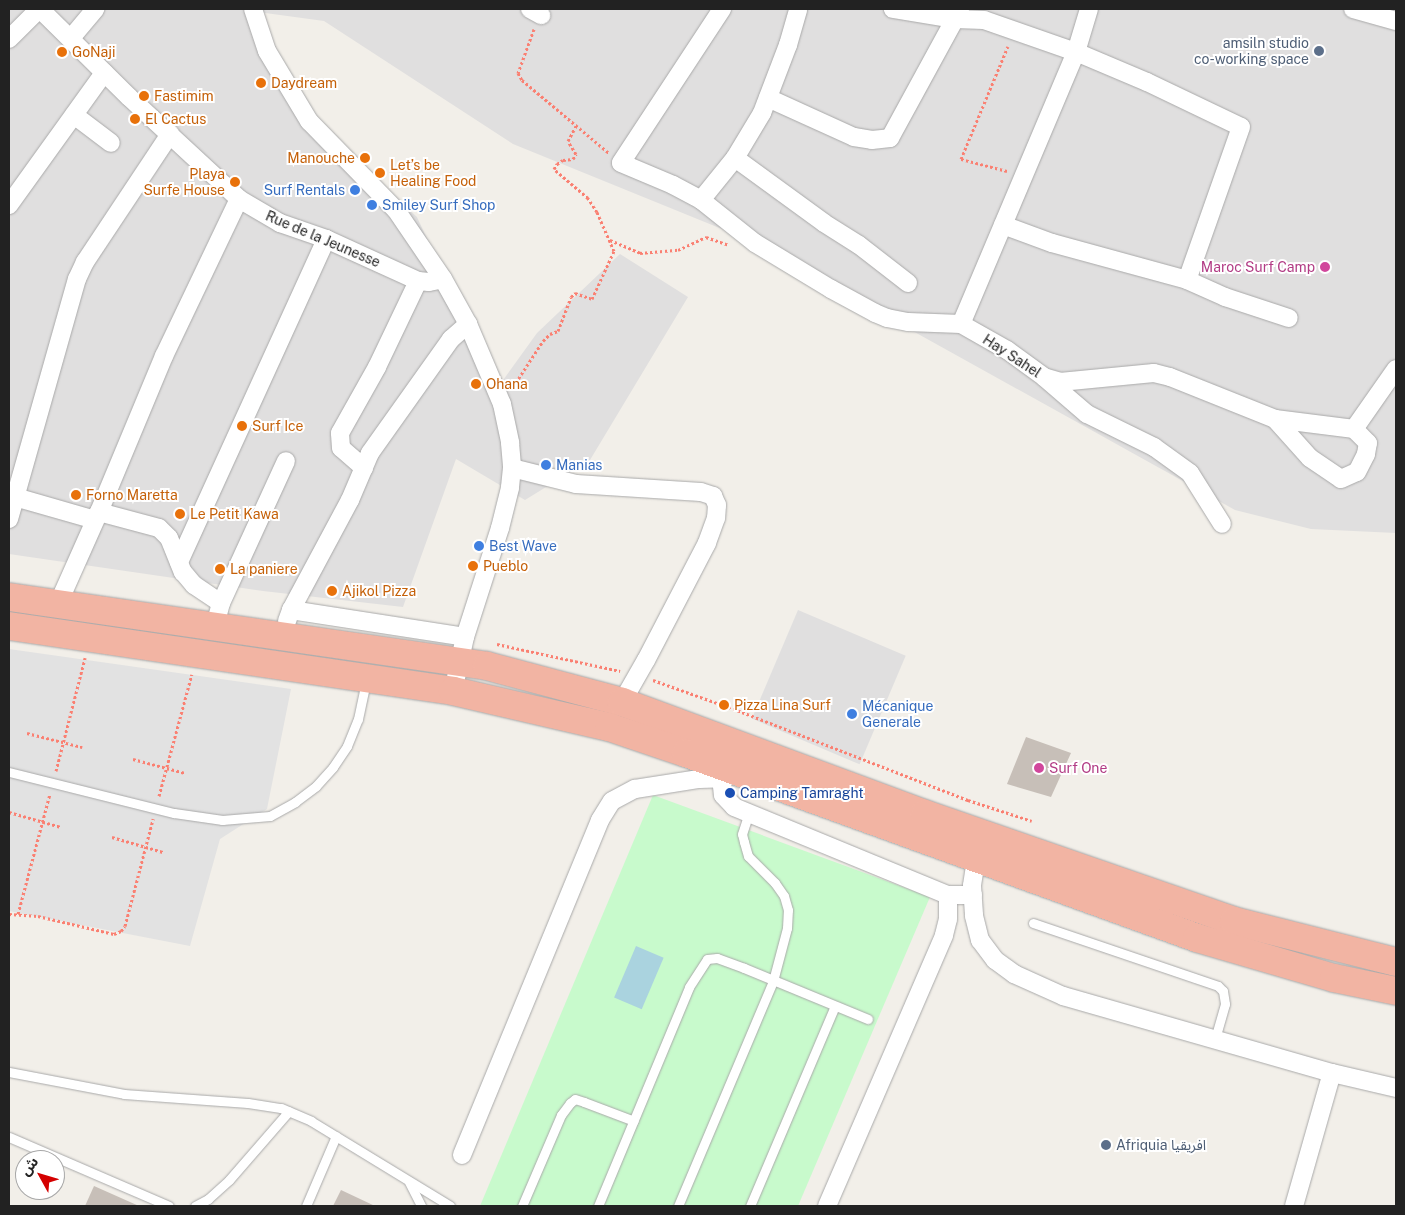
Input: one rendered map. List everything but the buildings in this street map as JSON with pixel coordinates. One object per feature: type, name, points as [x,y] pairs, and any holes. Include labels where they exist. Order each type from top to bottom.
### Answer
[{"type":"highway","points":[[9,596],[58,604],[218,615],[281,636],[462,649],[487,666],[622,702],[735,742],[925,814],[1234,921],[1396,962]]},
{"type":"highway","points":[[9,626],[453,691],[609,727],[724,774],[1241,952],[1334,978],[1396,991]]},
{"type":"street","name":"Rue de la Jeunesse","points":[[40,9],[215,180],[239,199],[280,223],[326,239],[418,281],[429,282],[443,279]]},
{"type":"street","points":[[9,39],[40,9]]},
{"type":"street","points":[[71,38],[95,9]]},
{"type":"street","points":[[254,9],[267,52],[309,121],[396,210],[443,279],[468,324],[502,404],[510,443],[512,468],[510,488],[500,528],[462,649],[453,691]]},
{"type":"street","points":[[722,9],[620,163],[673,185],[700,200],[755,242],[830,289],[886,318],[908,322],[961,324],[1076,52],[1089,9]]},
{"type":"street","points":[[700,200],[735,158],[751,135],[768,98],[798,9]]},
{"type":"street","points":[[893,9],[957,14],[984,20],[1076,52],[1147,82],[1241,127],[1187,280]]},
{"type":"street","points":[[1353,9],[1396,21]]},
{"type":"street","points":[[768,98],[854,137],[872,140],[890,138],[957,14]]},
{"type":"street","points":[[9,205],[104,73]]},
{"type":"street","points":[[74,114],[110,143]]},
{"type":"street","points":[[9,519],[14,486],[77,279],[85,262],[170,134]]},
{"type":"street","points":[[735,158],[824,223],[859,245],[908,283]]},
{"type":"street","points":[[58,604],[164,356],[239,199]]},
{"type":"street","points":[[1003,225],[1052,243],[1187,280],[1225,297],[1289,318]]},
{"type":"street","points":[[179,562],[326,239]]},
{"type":"street","points":[[364,468],[341,448],[340,433],[377,367],[418,281]]},
{"type":"street","points":[[281,636],[291,610],[350,500],[370,453],[451,340],[468,324]]},
{"type":"street","name":"Hay Sahel","points":[[961,324],[1007,350],[1044,377],[1070,382],[1101,376],[1154,373],[1170,377],[1275,419],[1354,429]]},
{"type":"street","points":[[1275,419],[1310,458],[1341,479],[1357,472],[1366,454],[1368,443],[1354,429],[1396,370]]},
{"type":"street","points":[[1044,377],[1087,414],[1154,447],[1190,473],[1222,524]]},
{"type":"street","points":[[14,486],[97,516],[159,528],[169,538],[183,572],[218,615],[286,461]]},
{"type":"street","points":[[512,468],[576,484],[701,492],[713,496],[718,505],[716,518],[707,543],[622,702]]},
{"type":"street","points":[[291,610],[462,649]]},
{"type":"street","points":[[735,742],[724,774],[722,794],[734,807],[948,895],[972,895]]},
{"type":"street","points":[[462,1155],[600,820],[612,800],[634,789],[724,774]]},
{"type":"street","points":[[976,860],[972,895],[974,916],[980,940],[995,960],[1014,974],[1063,996],[1332,1073],[1396,1088]]},
{"type":"street","points":[[827,1206],[944,935],[948,919],[948,895]]},
{"type":"street","points":[[1294,1206],[1332,1073]]},
{"type":"lane","points":[[9,772],[156,809],[222,820],[250,820],[270,816],[295,802],[316,786],[347,746],[358,719],[367,678]]},
{"type":"lane","points":[[678,1206],[773,981],[787,928],[788,910],[784,896],[748,856],[742,834],[749,813]]},
{"type":"lane","points":[[1033,923],[1218,986],[1223,991],[1225,1004],[1215,1039]]},
{"type":"lane","points":[[598,1206],[689,987],[702,964],[711,957],[868,1020]]},
{"type":"lane","points":[[750,1206],[835,1006]]},
{"type":"lane","points":[[9,1072],[124,1094],[256,1104],[289,1111],[311,1120],[450,1206]]},
{"type":"lane","points":[[522,1206],[561,1115],[575,1099],[634,1122]]},
{"type":"lane","points":[[195,1206],[208,1199],[229,1180],[289,1111]]},
{"type":"lane","points":[[9,1136],[169,1206]]},
{"type":"lane","points":[[306,1206],[336,1136]]},
{"type":"lane","points":[[407,1180],[421,1206]]},
{"type":"path","points":[[536,12],[518,73],[522,80],[620,163]]},
{"type":"path","points":[[1015,31],[961,158],[1022,176]]},
{"type":"path","points":[[502,404],[543,341],[550,334],[558,331],[571,297],[575,293],[592,299],[614,251],[598,212],[588,198],[554,169],[563,160],[573,159],[576,154],[568,141],[576,126]]},
{"type":"path","points":[[610,240],[640,253],[678,250],[706,237],[735,248],[755,242]]},
{"type":"path","points":[[493,643],[638,675],[742,712],[968,800],[1032,821]]},
{"type":"path","points":[[9,914],[38,916],[118,933],[125,926],[197,654]]},
{"type":"path","points":[[27,733],[82,747]]},
{"type":"path","points":[[133,759],[184,773]]},
{"type":"path","points":[[9,812],[61,827]]},
{"type":"path","points":[[112,837],[163,852]]},
{"type":"shaded area","points":[[9,9],[1396,9],[1396,533],[1311,529],[1235,510],[749,240],[513,144],[324,21],[258,12],[300,108],[417,217],[496,390],[537,333],[620,254],[688,297],[590,460],[525,500],[456,459],[403,607],[263,591],[9,554]]},
{"type":"shaded area","points":[[798,610],[906,656],[860,764],[752,719]]},
{"type":"shaded area","points":[[9,649],[291,689],[267,809],[220,839],[190,946],[9,911]]},
{"type":"green space","points":[[653,795],[930,897],[798,1206],[480,1206]]},
{"type":"water","points":[[636,946],[664,958],[642,1009],[614,998]]},
{"type":"place","name":"amsiln studio co-working space","points":[[1319,51]]},
{"type":"place","name":"GoNaji","points":[[62,52]]},
{"type":"place","name":"Daydream","points":[[261,83]]},
{"type":"place","name":"Fastimim","points":[[144,96]]},
{"type":"place","name":"El Cactus","points":[[135,119]]},
{"type":"place","name":"Manouche","points":[[365,158]]},
{"type":"place","name":"Let’s be Healing Food","points":[[380,173]]},
{"type":"place","name":"Playa Surfe House","points":[[235,182]]},
{"type":"place","name":"Surf Rentals","points":[[355,190]]},
{"type":"place","name":"Smiley Surf Shop","points":[[372,205]]},
{"type":"place","name":"Maroc Surf Camp","points":[[1325,267]]},
{"type":"place","name":"Ohana","points":[[476,384]]},
{"type":"place","name":"Surf Ice","points":[[242,426]]},
{"type":"place","name":"Manias","points":[[546,465]]},
{"type":"place","name":"Forno Maretta","points":[[76,495]]},
{"type":"place","name":"Le Petit Kawa","points":[[180,514]]},
{"type":"place","name":"Best Wave","points":[[479,546]]},
{"type":"place","name":"Pueblo","points":[[473,566]]},
{"type":"place","name":"La paniere","points":[[220,569]]},
{"type":"place","name":"Ajikol Pizza","points":[[332,591]]},
{"type":"place","name":"Pizza Lina Surf","points":[[724,705]]},
{"type":"place","name":"Mécanique Generale","points":[[852,714]]},
{"type":"place","name":"Surf One","points":[[1039,768]]},
{"type":"place","name":"Camping Tamraght","points":[[730,793]]},
{"type":"place","name":"Afriquia افريقيا","points":[[1106,1145]]}]
